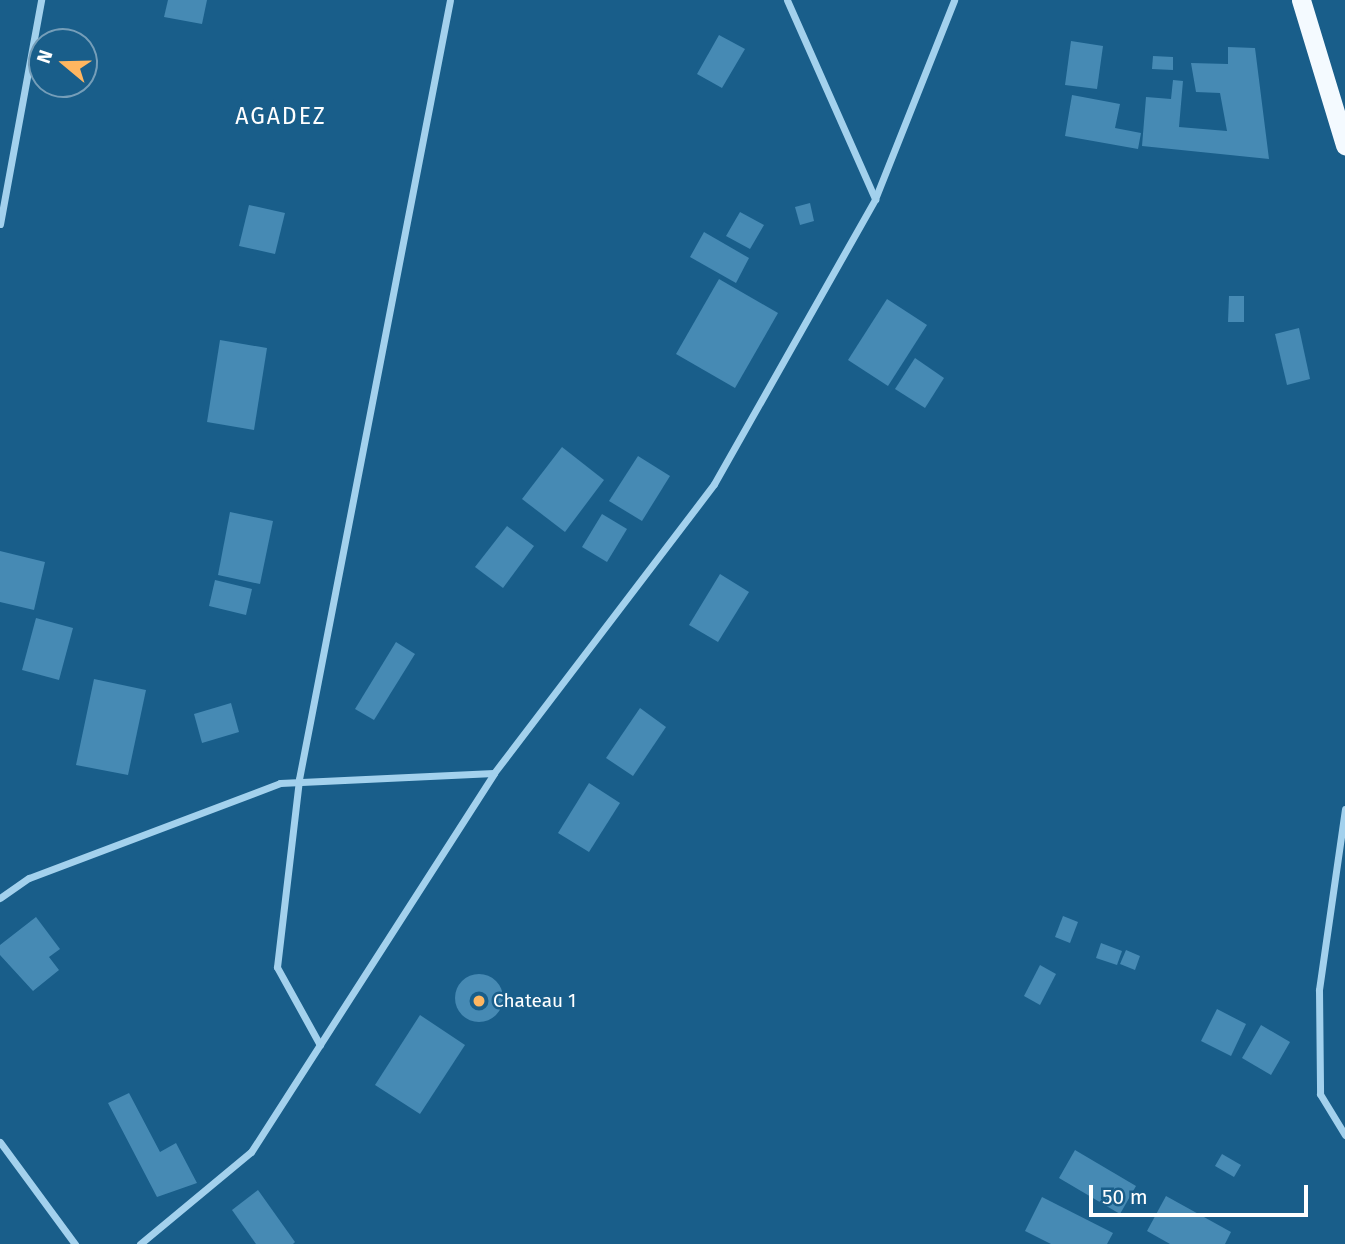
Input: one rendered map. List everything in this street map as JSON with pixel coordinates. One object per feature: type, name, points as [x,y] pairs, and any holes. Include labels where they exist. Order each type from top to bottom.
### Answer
[{"type":"highway","points":[[1301,0],[1345,145]]},
{"type":"street","points":[[0,224],[41,0]]},
{"type":"street","points":[[320,1045],[277,967],[299,779],[450,0]]},
{"type":"street","points":[[787,0],[876,199]]},
{"type":"street","points":[[140,1244],[251,1152],[494,773],[714,484],[876,199],[954,0]]},
{"type":"street","points":[[0,898],[29,877],[299,779],[494,773]]},
{"type":"street","points":[[1345,809],[1318,990],[1320,1094],[1345,1135]]},
{"type":"street","points":[[0,1142],[75,1244]]},
{"type":"building","points":[[168,0],[207,0],[202,24],[164,17]]},
{"type":"building","points":[[719,35],[745,49],[722,88],[697,74]]},
{"type":"building","points":[[1071,41],[1103,46],[1097,89],[1065,85]]},
{"type":"building","points":[[1228,47],[1255,48],[1269,159],[1142,146],[1146,97],[1171,99],[1173,80],[1183,81],[1179,127],[1227,131],[1220,93],[1196,92],[1191,63],[1228,64]]},
{"type":"building","points":[[1153,56],[1173,57],[1173,70],[1152,69]]},
{"type":"building","points":[[1072,95],[1120,104],[1115,128],[1141,133],[1138,149],[1065,136]]},
{"type":"building","points":[[810,203],[814,221],[800,225],[795,207]]},
{"type":"building","points":[[249,205],[285,213],[275,254],[239,246]]},
{"type":"building","points":[[740,212],[764,225],[750,249],[726,236]]},
{"type":"building","points":[[704,232],[749,258],[736,283],[690,257]]},
{"type":"building","points":[[719,279],[778,313],[735,388],[676,354]]},
{"type":"building","points":[[1229,296],[1244,296],[1244,322],[1228,322]]},
{"type":"building","points":[[887,299],[927,325],[888,386],[848,360]]},
{"type":"building","points":[[1299,328],[1310,379],[1287,385],[1275,334]]},
{"type":"building","points":[[220,340],[267,348],[254,430],[207,422]]},
{"type":"building","points":[[915,358],[944,378],[925,408],[895,389]]},
{"type":"building","points":[[562,447],[604,480],[565,532],[522,499]]},
{"type":"building","points":[[638,456],[670,476],[642,521],[609,501]]},
{"type":"building","points":[[230,512],[273,521],[260,584],[218,575]]},
{"type":"building","points":[[602,514],[627,529],[607,562],[582,547]]},
{"type":"building","points":[[507,526],[534,546],[503,588],[475,567]]},
{"type":"building","points":[[0,551],[45,562],[34,610],[0,602]]},
{"type":"building","points":[[720,574],[749,592],[718,642],[689,625]]},
{"type":"building","points":[[215,580],[252,589],[246,615],[209,606]]},
{"type":"building","points":[[36,618],[73,628],[59,680],[22,670]]},
{"type":"building","points":[[396,642],[415,654],[374,720],[355,709]]},
{"type":"building","points":[[94,679],[146,690],[128,775],[76,765]]},
{"type":"building","points":[[231,703],[239,732],[202,743],[194,714]]},
{"type":"building","points":[[640,708],[666,727],[633,776],[606,758]]},
{"type":"building","points":[[589,783],[620,803],[589,852],[558,833]]},
{"type":"building","points":[[1063,916],[1078,922],[1070,943],[1055,937]]},
{"type":"building","points":[[36,917],[60,949],[49,957],[59,970],[33,991],[0,955],[0,945]]},
{"type":"building","points":[[1101,943],[1122,951],[1117,965],[1096,958]]},
{"type":"building","points":[[1126,950],[1140,956],[1135,970],[1120,964]]},
{"type":"building","points":[[1040,965],[1056,974],[1040,1005],[1024,996]]},
{"type":"building","name":"Chateau 1","points":[[479,974],[488,975],[496,981],[502,989],[502,1007],[496,1015],[488,1021],[479,1022],[470,1021],[462,1015],[456,1007],[455,998],[456,989],[462,981],[470,975]]},
{"type":"building","points":[[1217,1009],[1246,1024],[1231,1056],[1201,1041]]},
{"type":"building","points":[[420,1015],[465,1045],[420,1114],[375,1085]]},
{"type":"building","points":[[1261,1025],[1290,1042],[1271,1075],[1242,1058]]},
{"type":"building","points":[[129,1093],[160,1152],[176,1143],[197,1183],[157,1197],[108,1103]]},
{"type":"building","points":[[1075,1150],[1136,1186],[1120,1214],[1059,1178]]},
{"type":"building","points":[[1222,1154],[1241,1165],[1234,1177],[1215,1166]]},
{"type":"building","points":[[258,1190],[295,1242],[293,1244],[256,1244],[232,1210]]},
{"type":"building","points":[[1166,1196],[1231,1232],[1225,1244],[1170,1244],[1147,1231]]},
{"type":"building","points":[[1042,1197],[1113,1233],[1107,1244],[1051,1244],[1025,1231]]},
{"type":"place","name":"Chateau 1","points":[[479,1001]]},
{"type":"district","name":"AGADEZ","points":[[281,116]]}]
